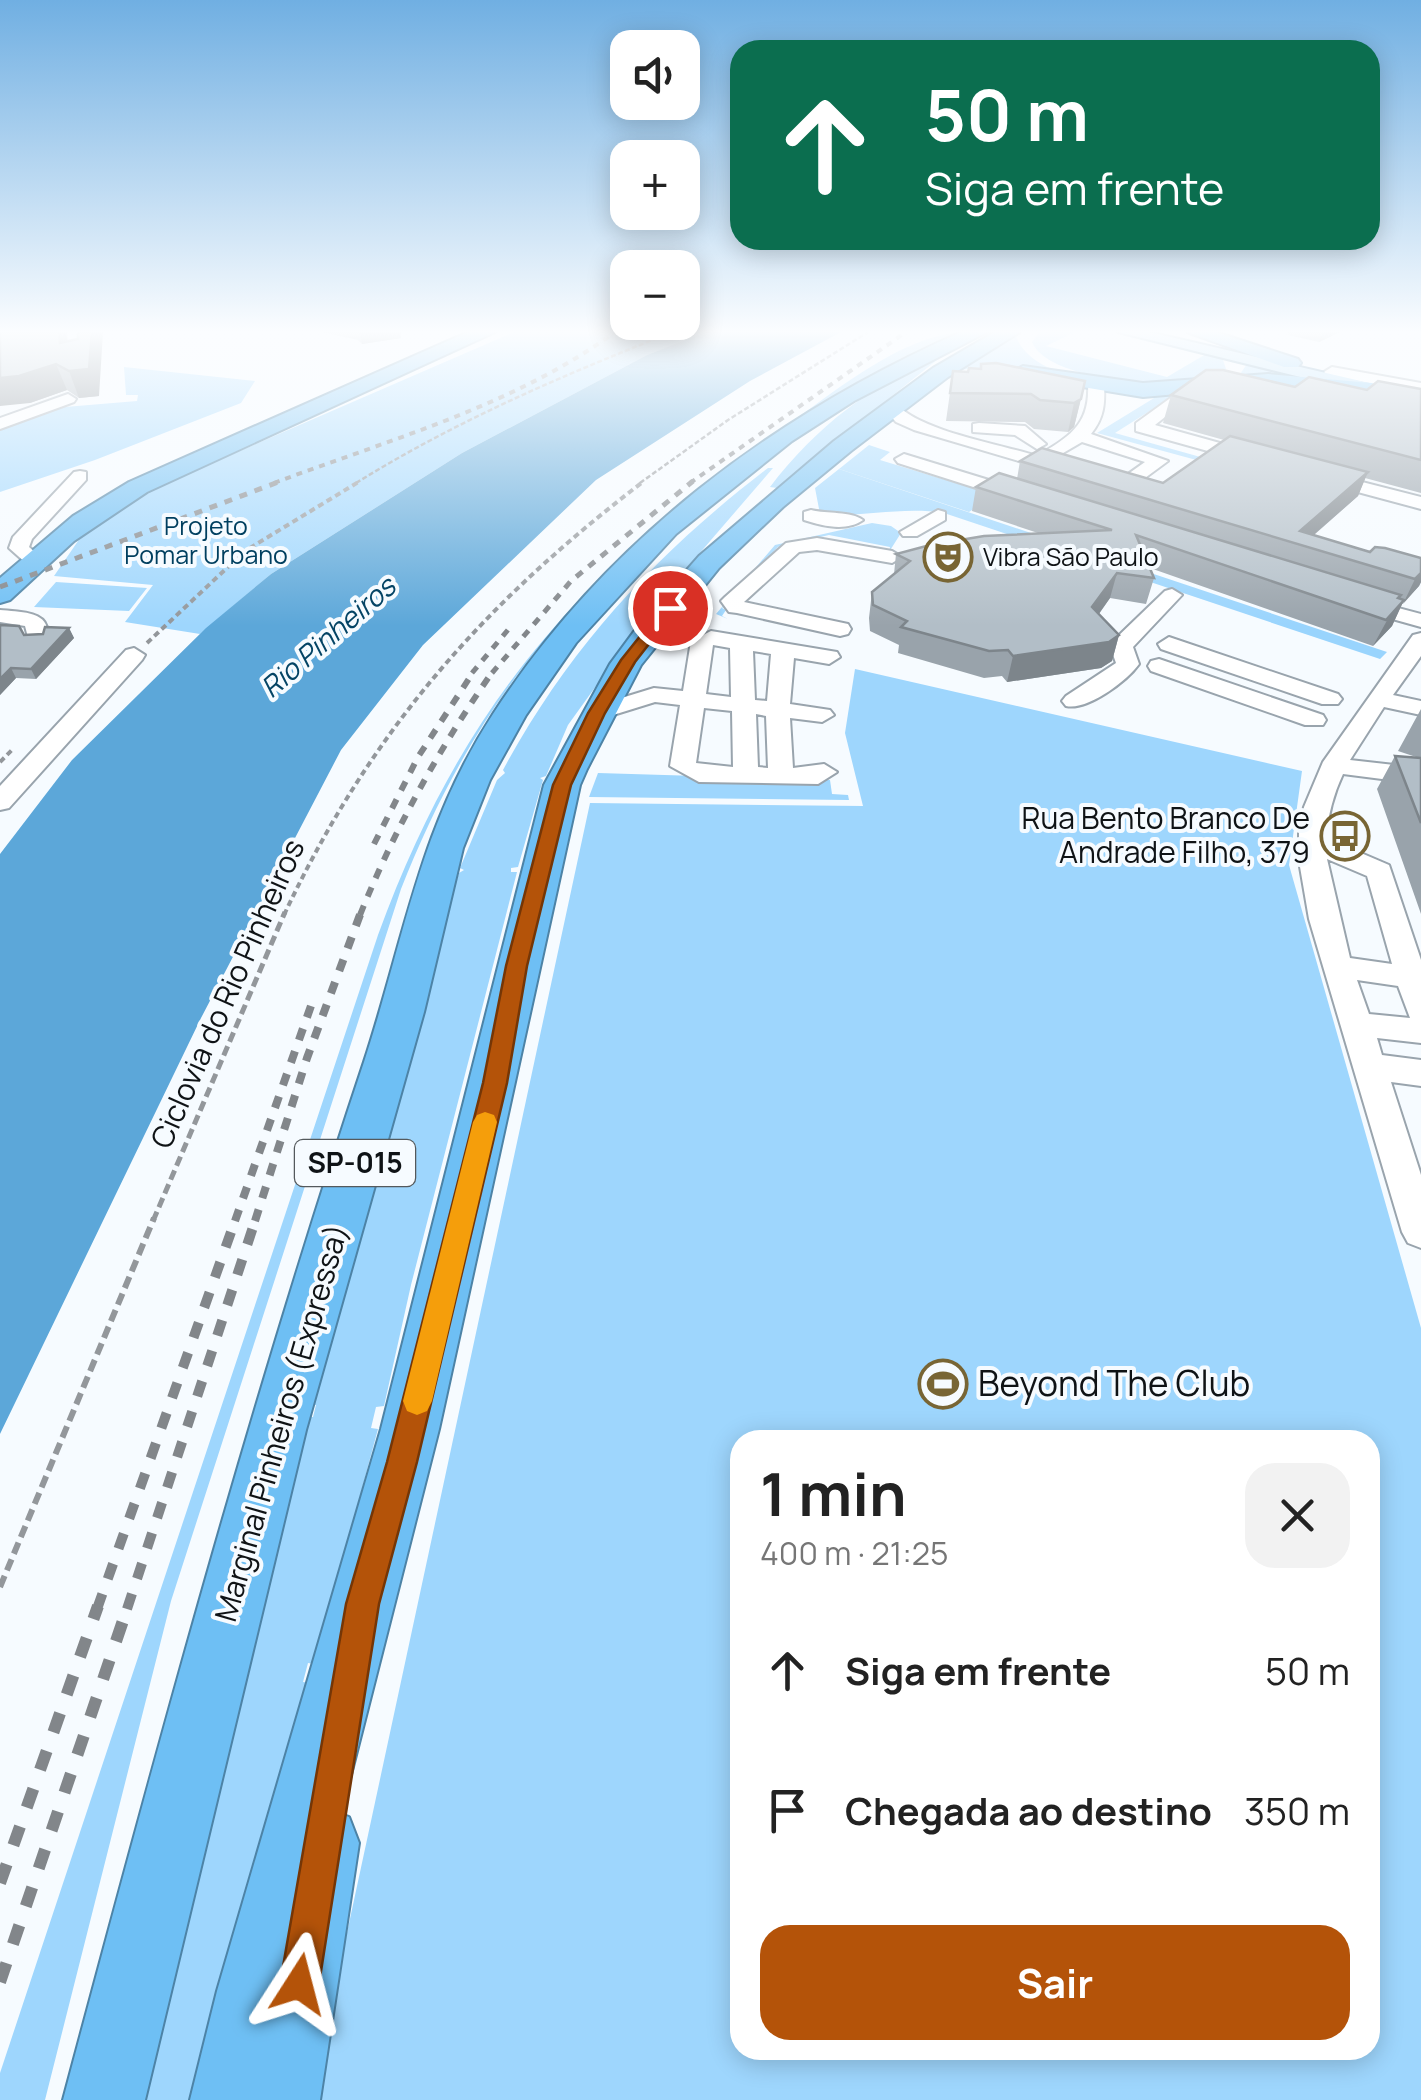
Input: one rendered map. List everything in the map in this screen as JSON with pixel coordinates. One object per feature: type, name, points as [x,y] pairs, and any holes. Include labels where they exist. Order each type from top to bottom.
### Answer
[{"type":"highway","points":[[0,594],[34,560],[95,512],[138,486],[265,430]]},
{"type":"highway","name":"Marginal Pinheiros (Expressa)","points":[[104,2100],[298,1358],[411,987],[438,866],[478,771],[520,698],[560,642],[630,565],[722,484],[855,430]]},
{"type":"highway","points":[[231,2100],[256,1991],[398,1479],[495,1083],[537,878],[562,785],[596,713],[628,660],[695,579],[800,479],[874,430]]},
{"type":"highway","points":[[279,2100],[362,1604]]},
{"type":"street","points":[[964,430],[1038,453],[1059,450],[1083,437],[1087,430]]},
{"type":"street","points":[[984,430],[1073,472],[1124,485],[1159,461],[1083,437]]},
{"type":"street","points":[[1153,430],[1276,464]]},
{"type":"street","points":[[904,459],[1034,500]]},
{"type":"street","points":[[1295,470],[1415,502]]},
{"type":"street","points":[[34,560],[19,548],[23,537],[80,476]]},
{"type":"street","points":[[1385,521],[1415,502]]},
{"type":"street","points":[[811,516],[828,521],[853,520]]},
{"type":"street","points":[[910,532],[938,516]]},
{"type":"street","points":[[840,630],[736,607],[732,601],[793,547],[817,544],[892,557]]},
{"type":"street","points":[[1074,701],[1125,668],[1128,664],[1121,646],[1172,595]]},
{"type":"street","points":[[1331,595],[1421,621]]},
{"type":"street","points":[[0,616],[32,620],[38,636]]},
{"type":"street","points":[[824,772],[818,776],[694,774],[684,768],[702,641],[711,638],[828,656]]},
{"type":"street","points":[[1421,640],[1335,766],[1316,812],[1313,843],[1314,868],[1338,967],[1421,1232]]},
{"type":"street","points":[[741,642],[746,775]]},
{"type":"street","points":[[781,776],[778,710],[783,649]]},
{"type":"street","points":[[0,802],[134,655]]},
{"type":"street","points":[[628,660],[654,695]]},
{"type":"street","points":[[1158,665],[1330,699]]},
{"type":"street","points":[[1158,665],[1211,706]]},
{"type":"street","points":[[1158,665],[1314,720]]},
{"type":"street","points":[[596,713],[654,695],[822,715]]},
{"type":"street","points":[[1380,699],[1421,708]]},
{"type":"street","points":[[1335,766],[1421,776]]},
{"type":"street","points":[[1313,843],[1379,871],[1421,1010]]},
{"type":"street","points":[[1338,967],[1411,977]]},
{"type":"street","points":[[1356,1024],[1421,1031]]},
{"type":"street","points":[[1369,1066],[1421,1073]]},
{"type":"path","points":[[134,655],[245,552],[403,454],[451,430]]},
{"type":"path","name":"Ciclovia do Rio Pinheiros","points":[[0,1587],[302,873],[370,758],[438,671],[518,585],[584,526],[715,430]]},
{"type":"path","points":[[0,762],[18,744]]},
{"type":"green space","points":[[0,430],[172,430],[95,460],[0,492]]},
{"type":"green space","name":"Projeto Pomar Urbano","points":[[288,430],[505,430],[462,453],[271,574],[200,634],[125,622],[153,585],[54,576],[89,525],[150,490]]},
{"type":"green space","points":[[786,430],[603,580],[548,637],[475,738],[417,850],[401,889],[171,1601],[45,2100],[0,2100],[0,2073],[378,935],[413,849],[452,772],[495,703],[543,640],[596,582],[723,473]]},
{"type":"green space","points":[[822,430],[850,430],[777,488],[770,487],[787,465]]},
{"type":"green space","points":[[1120,430],[1115,433],[1204,458],[1200,461],[1097,433]]},
{"type":"green space","points":[[869,445],[890,452],[880,460],[995,495],[969,512],[839,469]]},
{"type":"green space","points":[[768,468],[773,468],[649,612],[644,613],[647,615],[568,725],[546,776],[540,778],[543,780],[518,867],[511,868],[511,872],[517,872],[411,1285],[384,1406],[376,1407],[371,1428],[378,1429],[315,1664],[308,1663],[303,1682],[311,1683],[197,2100],[129,2100],[305,1417],[313,1417],[316,1405],[309,1405],[450,901],[459,873],[464,870],[460,868],[497,780],[505,773],[503,770],[529,725],[587,643],[689,534]]},
{"type":"green space","points":[[872,523],[891,526],[901,533],[889,552],[890,547],[829,535],[778,547],[722,608],[726,610],[722,616],[728,619],[716,614],[775,545]]},
{"type":"green space","points":[[56,582],[147,588],[129,611],[34,607]]},
{"type":"green space","name":"Beyond The Club","points":[[855,669],[1302,771],[1289,865],[1421,1328],[1421,2100],[311,2100],[590,803],[863,806],[845,733]]},
{"type":"green space","points":[[598,773],[830,780],[832,794],[848,795],[849,800],[589,797]]},
{"type":"shaded area","points":[[839,469],[1387,652],[1380,659],[944,513],[820,514],[815,488]]},
{"type":"water","name":"Rio Pinheiros","points":[[505,430],[674,430],[596,480],[423,645],[341,750],[201,1018],[0,1434],[0,854],[72,760],[206,628],[271,574],[462,453]]},
{"type":"building","points":[[1306,430],[1421,430],[1421,460]]},
{"type":"building","points":[[1230,436],[1368,472],[1300,531],[1370,552],[1375,547],[1385,548],[1421,558],[1421,573],[1415,579],[1020,461],[1042,448],[1163,483]]},
{"type":"building","points":[[999,473],[1401,595],[1398,598],[1404,600],[1386,620],[1136,535],[1154,578],[1117,573],[1092,607],[1119,635],[1109,642],[1013,656],[1008,650],[989,651],[901,627],[907,621],[873,605],[872,592],[910,561],[896,554],[984,536],[1112,530],[976,487]]},
{"type":"building","points":[[0,625],[19,626],[24,635],[43,634],[45,627],[69,628],[31,669],[11,668],[0,679]]},
{"type":"building","points":[[1395,756],[1421,758],[1421,823]]},
{"type":"railway","points":[[274,483],[422,430]]},
{"type":"railway","points":[[690,483],[766,430]]},
{"type":"railway","points":[[0,587],[281,481]]},
{"type":"railway","points":[[492,673],[571,581],[693,481]]},
{"type":"railway","points":[[472,673],[512,625]]},
{"type":"railway","points":[[374,844],[418,757],[474,671]]},
{"type":"railway","points":[[360,915],[420,789],[493,671]]},
{"type":"railway","points":[[255,1221],[307,1058],[361,912]]},
{"type":"railway","points":[[235,1221],[312,1003]]},
{"type":"railway","points":[[97,1609],[236,1218]]},
{"type":"railway","points":[[128,1607],[256,1218]]},
{"type":"railway","points":[[0,1883],[98,1606]]},
{"type":"railway","points":[[0,1982],[128,1607]]},
{"type":"slow traffic","points":[[417,1401],[485,1122]]},
{"type":"place","name":"Vibra São Paulo","points":[[948,557]]},
{"type":"place","name":"Rua Bento Branco De Andrade Filho, 379","points":[[1345,836]]},
{"type":"place","name":"Beyond The Club","points":[[943,1384]]},
{"type":"route","points":[[299,1984],[362,1604],[402,1462],[495,1083],[516,966],[562,785],[596,713],[628,660],[670,608]]}]
